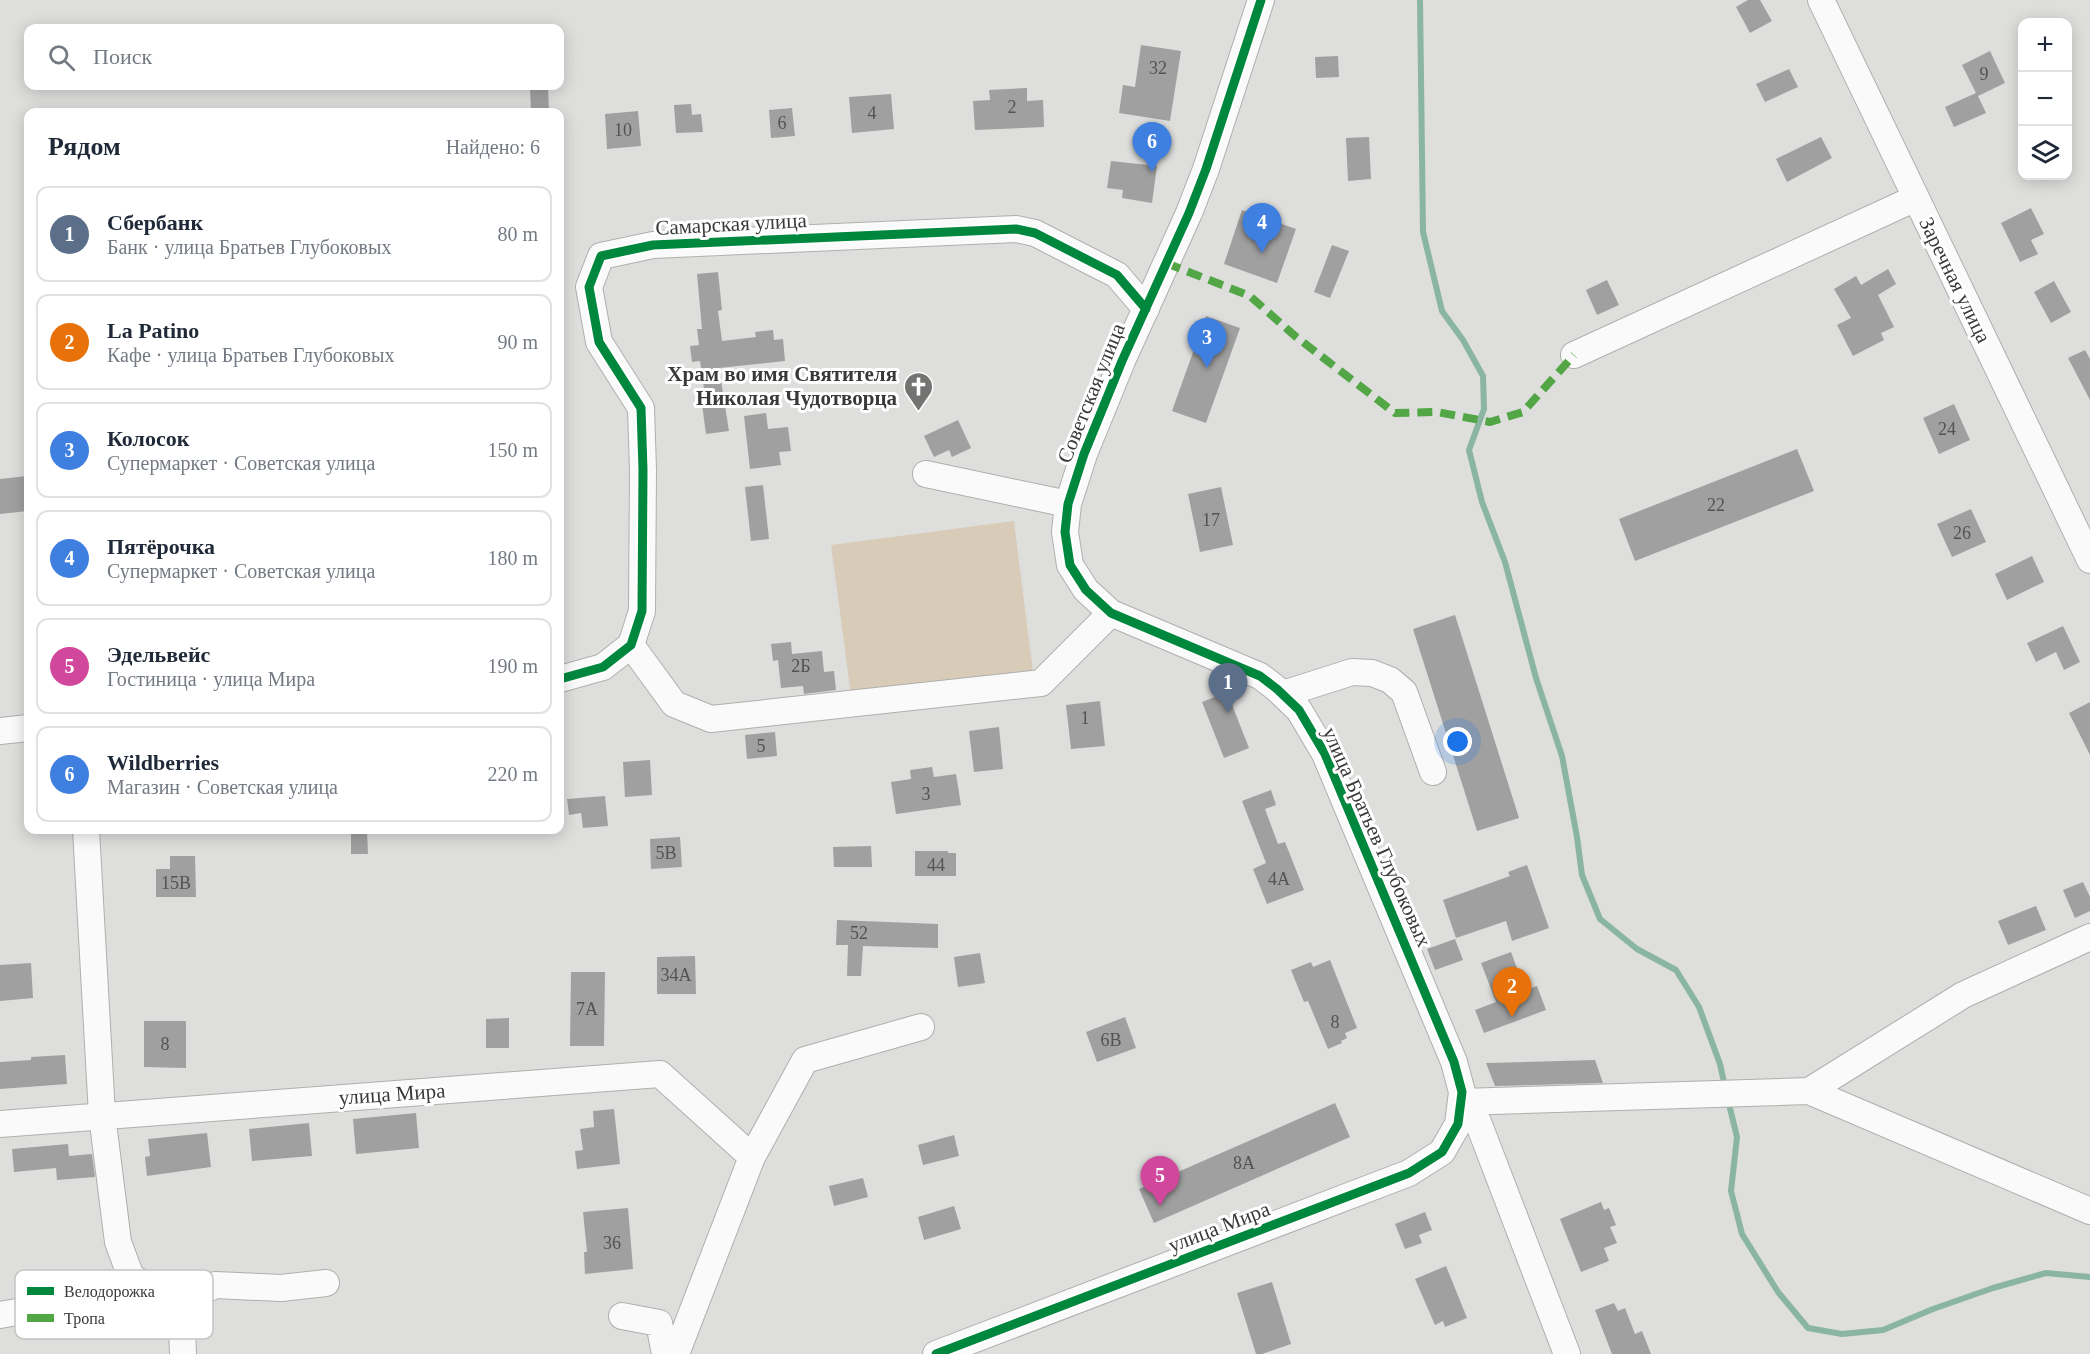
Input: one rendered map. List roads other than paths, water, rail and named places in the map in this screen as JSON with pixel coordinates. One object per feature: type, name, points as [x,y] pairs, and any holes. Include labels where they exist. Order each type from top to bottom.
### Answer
[{"type":"street","name":"Советская улица","points":[[1065,532],[1068,504],[1084,454],[1189,213],[1206,169],[1261,0]]},
{"type":"street","name":"Заречная улица","points":[[1821,0],[2090,560]]},
{"type":"street","points":[[1574,355],[1916,198]]},
{"type":"street","name":"Самарская улица","points":[[631,645],[642,611],[641,408],[598,342],[589,287],[601,256],[653,245],[1016,229],[1035,233],[1117,275],[1146,309]]},
{"type":"street","points":[[926,474],[1068,504]]},
{"type":"street","name":"улица Братьев Глубоковых","points":[[1065,532],[1070,565],[1086,590],[1112,613],[1260,676],[1299,710],[1312,729],[1342,791],[1408,952],[1448,1042],[1462,1092],[1461,1102],[1478,1122],[1567,1354]]},
{"type":"street","points":[[564,678],[603,667],[631,645],[674,704],[711,719],[1041,683],[1112,613]]},
{"type":"street","points":[[1283,694],[1352,672],[1372,674],[1390,680],[1404,692],[1433,772]]},
{"type":"street","points":[[0,731],[24,728]]},
{"type":"street","points":[[86,834],[102,1115],[118,1242],[128,1270]]},
{"type":"street","points":[[1809,1091],[1963,995],[2090,936]]},
{"type":"street","points":[[676,1354],[752,1157],[806,1060],[921,1027]]},
{"type":"street","name":"улица Мира","points":[[0,1124],[660,1074],[752,1157]]},
{"type":"street","points":[[1461,1102],[1809,1091],[2090,1211]]},
{"type":"street","name":"улица Мира","points":[[949,1352],[1409,1173],[1442,1152],[1458,1124],[1461,1102]]},
{"type":"street","points":[[213,1286],[280,1288],[326,1283]]},
{"type":"street","points":[[0,1315],[15,1312]]},
{"type":"street","points":[[621,1316],[659,1323],[665,1354]]},
{"type":"street","points":[[182,1339],[183,1354]]},
{"type":"waterway","points":[[1420,0],[1423,232],[1442,311],[1463,340],[1483,376],[1484,409],[1469,450],[1482,502],[1505,562],[1536,678],[1562,756],[1582,875],[1600,919],[1637,949],[1676,970],[1699,1007],[1720,1064],[1725,1087]]},
{"type":"waterway","points":[[1728,1100],[1737,1137],[1731,1191],[1742,1234],[1778,1292],[1808,1328],[1842,1334],[1883,1330],[1993,1288],[2046,1273],[2090,1277]]},
{"type":"place","name":"Wildberries","points":[[1152,172]]},
{"type":"place","name":"Пятёрочка","points":[[1262,253]]},
{"type":"place","name":"Колосок","points":[[1207,368]]},
{"type":"place","name":"Храм во имя Святителя Николая Чудотворца","points":[[918,412]]},
{"type":"place","name":"Сбербанк","points":[[1228,713]]},
{"type":"place","name":"La Patino","points":[[1512,1017]]},
{"type":"place","name":"Эдельвейс","points":[[1160,1206]]}]
